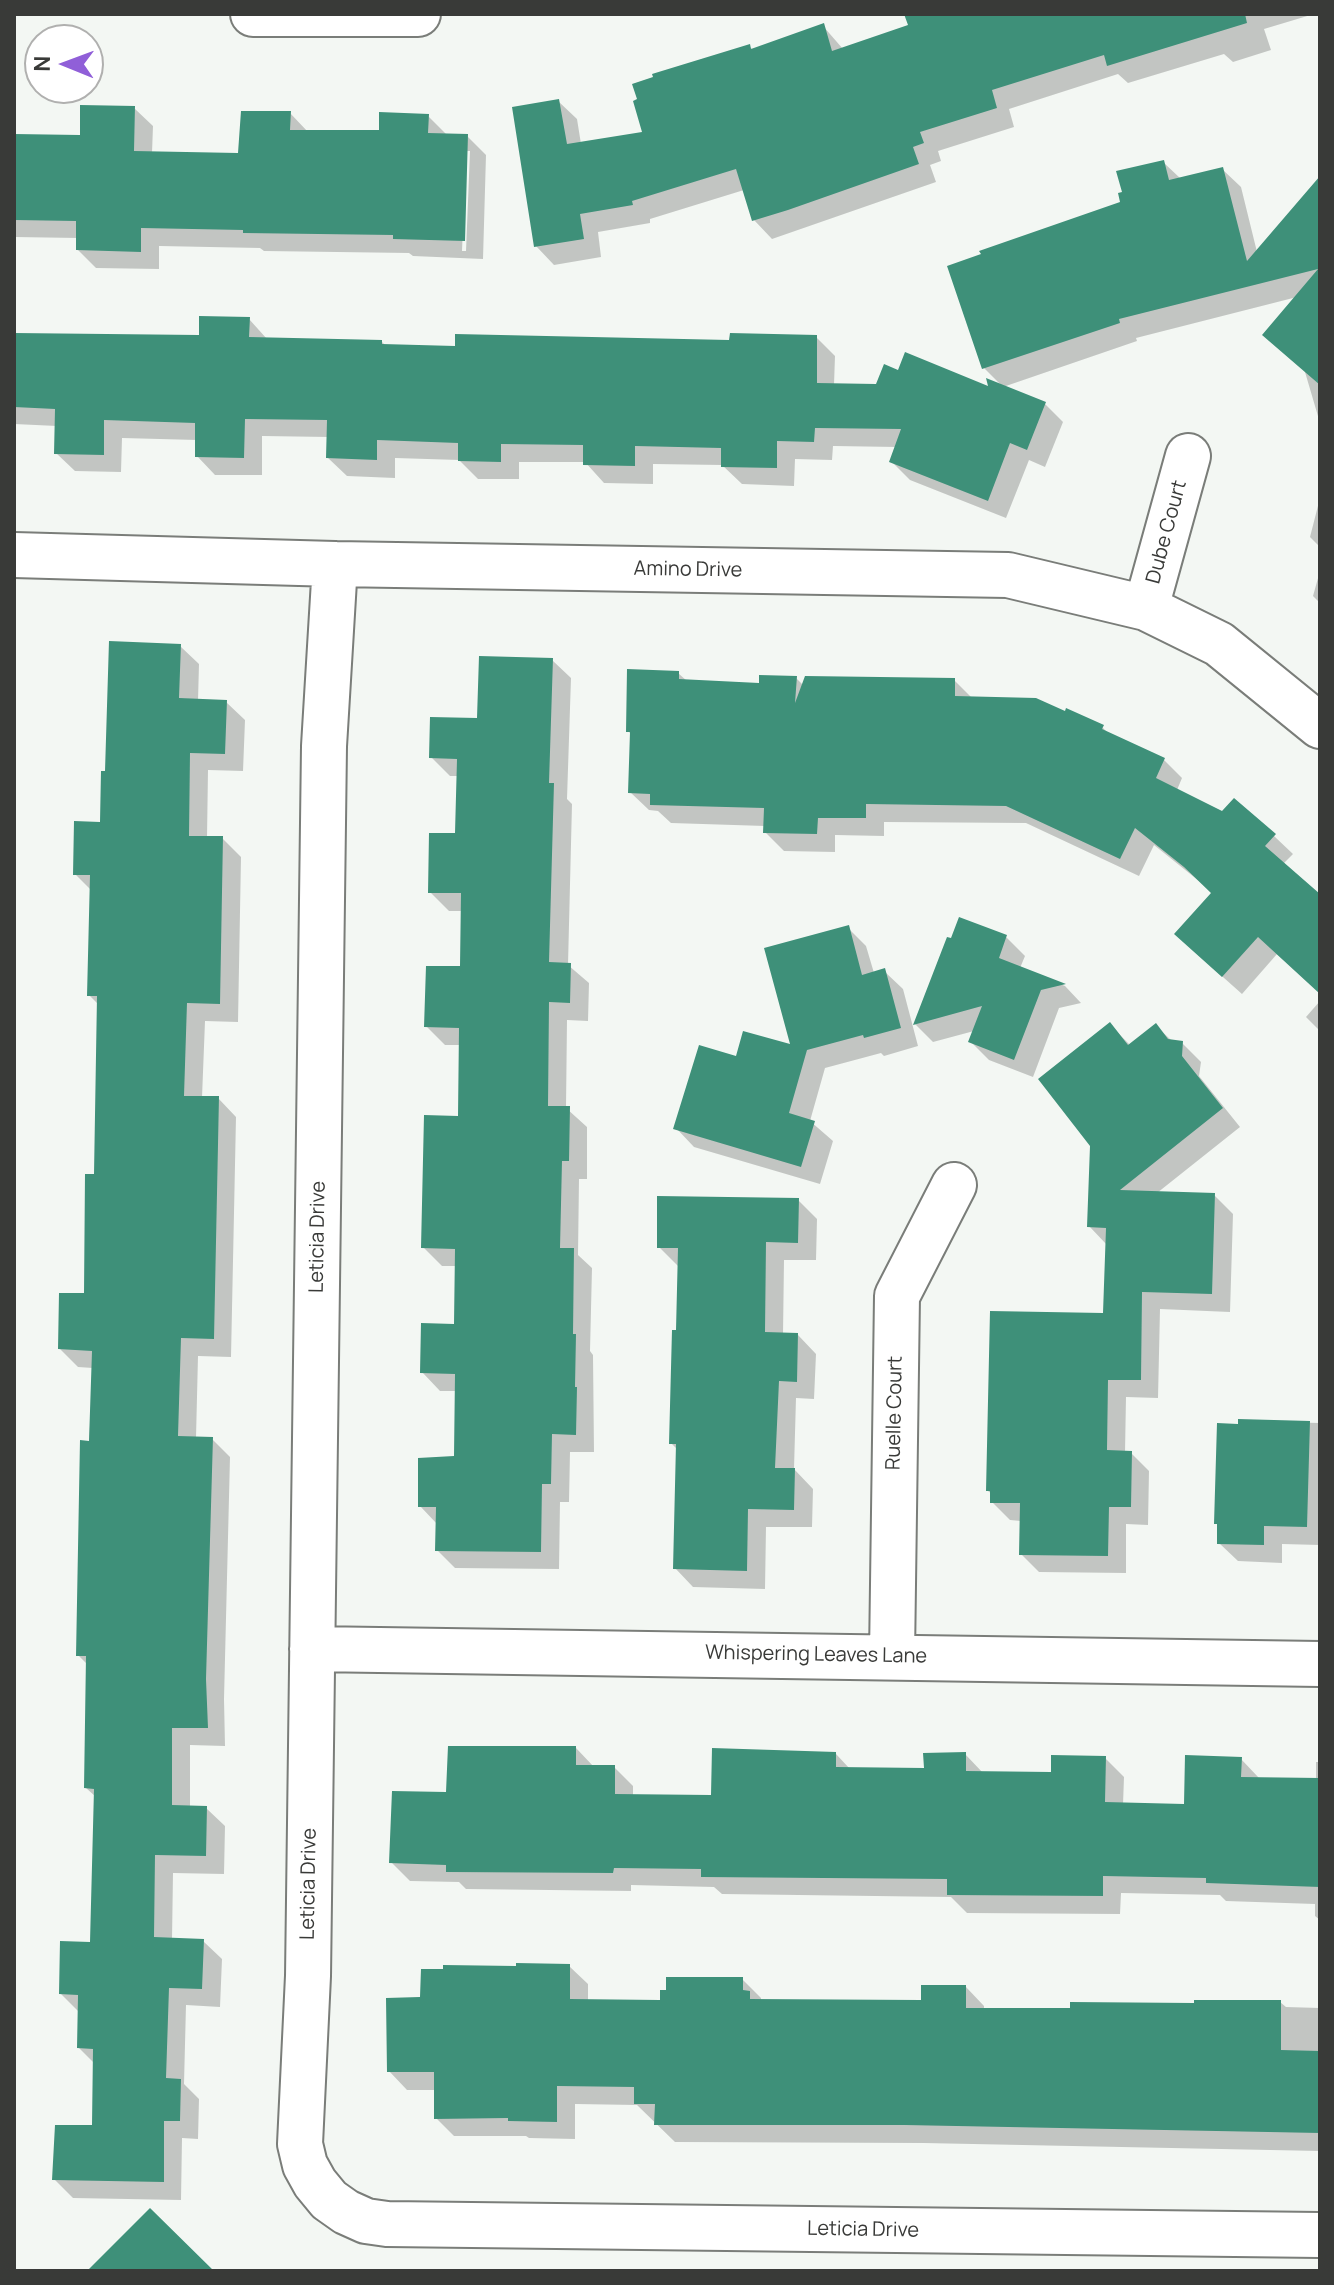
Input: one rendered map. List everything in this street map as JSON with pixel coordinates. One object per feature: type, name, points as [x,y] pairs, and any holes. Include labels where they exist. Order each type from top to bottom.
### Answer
[{"type":"street","points":[[253,14],[418,14]]},
{"type":"street","name":"Dube Court","points":[[1146,608],[1188,456]]},
{"type":"street","name":"Amino Drive","points":[[14,555],[335,564],[1008,575],[1146,608],[1219,644],[1320,726]]},
{"type":"street","name":"Leticia Drive","points":[[335,564],[324,746],[308,1976],[300,2144],[305,2165],[315,2183],[329,2200],[346,2212],[366,2221],[387,2224],[1320,2235]]},
{"type":"street","name":"Ruelle Court","points":[[892,1656],[897,1296],[954,1185]]},
{"type":"street","name":"Whispering Leaves Lane","points":[[312,1649],[1320,1664]]},
{"type":"building","points":[[904,14],[1245,14],[1247,23],[1107,66],[1104,55],[992,90],[997,108],[920,132],[924,143],[913,147],[919,164],[788,210],[752,221],[736,169],[632,201],[633,205],[580,214],[584,239],[534,247],[512,107],[559,99],[567,144],[642,132],[633,101],[637,99],[632,84],[653,77],[652,74],[750,44],[751,49],[824,23],[832,51],[908,25]]},
{"type":"building","points":[[80,105],[135,106],[134,151],[238,153],[241,111],[291,111],[290,130],[379,130],[379,112],[429,114],[428,133],[468,134],[465,241],[393,239],[393,235],[141,228],[141,252],[76,250],[76,221],[14,220],[14,134],[80,135]]},
{"type":"building","points":[[1164,160],[1169,180],[1223,167],[1247,261],[1320,176],[1320,385],[1262,335],[1318,269],[1119,319],[1120,323],[982,369],[947,266],[981,254],[979,251],[1120,202],[1118,193],[1122,192],[1116,171]]},
{"type":"building","points":[[199,316],[250,317],[249,337],[382,340],[382,344],[455,346],[455,334],[729,340],[730,333],[817,335],[817,383],[876,384],[884,364],[898,370],[905,352],[988,386],[986,378],[1046,402],[1027,450],[1010,443],[988,501],[889,462],[901,429],[815,428],[814,442],[777,441],[777,468],[721,467],[721,448],[635,446],[635,466],[583,465],[583,445],[501,444],[501,462],[458,461],[458,443],[377,440],[377,460],[326,458],[327,420],[245,419],[244,458],[195,457],[195,423],[104,420],[104,455],[54,454],[55,409],[14,407],[14,333],[199,335]]},
{"type":"building","points":[[109,641],[181,644],[179,698],[227,700],[225,754],[190,753],[189,836],[223,836],[220,1004],[187,1003],[184,1096],[219,1096],[214,1339],[181,1338],[178,1436],[213,1437],[206,1679],[208,1728],[172,1728],[172,1805],[207,1806],[206,1856],[155,1855],[154,1937],[204,1939],[202,1989],[169,1988],[166,2078],[181,2079],[180,2121],[164,2121],[164,2182],[52,2180],[55,2125],[92,2125],[93,2049],[77,2048],[78,1995],[59,1994],[60,1941],[90,1942],[94,1789],[84,1788],[86,1656],[76,1656],[80,1440],[89,1441],[92,1351],[58,1349],[59,1293],[84,1293],[85,1174],[94,1174],[97,996],[87,996],[90,875],[73,875],[74,821],[100,822],[101,771],[105,771]]},
{"type":"building","points":[[479,656],[553,658],[549,783],[554,783],[549,962],[571,963],[570,1003],[549,1002],[548,1106],[570,1106],[569,1161],[562,1161],[560,1248],[574,1248],[573,1334],[576,1334],[577,1387],[576,1435],[552,1434],[551,1484],[542,1484],[541,1552],[435,1551],[436,1507],[418,1507],[418,1458],[454,1456],[455,1374],[420,1373],[421,1323],[454,1324],[455,1249],[421,1248],[424,1115],[458,1116],[459,1028],[424,1027],[426,966],[460,966],[461,893],[428,893],[429,833],[455,833],[457,759],[429,758],[430,717],[477,718]]},
{"type":"building","points":[[627,669],[679,671],[679,679],[759,683],[759,675],[797,676],[795,703],[805,676],[955,678],[955,696],[1036,698],[1104,725],[1102,729],[1165,758],[1156,778],[1222,811],[1234,798],[1276,834],[1265,846],[1320,894],[1320,994],[1258,937],[1222,977],[1174,934],[1211,893],[1135,828],[1120,859],[1006,806],[866,804],[866,818],[818,818],[817,834],[763,833],[764,808],[650,805],[650,794],[628,793],[630,732],[626,732]]},
{"type":"building","points":[[959,917],[1007,935],[999,958],[1066,984],[1041,990],[1014,1060],[968,1042],[982,1006],[913,1025],[947,937],[951,938]]},
{"type":"building","points":[[849,925],[862,975],[885,968],[901,1028],[807,1050],[789,1113],[815,1121],[801,1167],[673,1129],[699,1045],[736,1056],[743,1031],[790,1044],[764,948]]},
{"type":"building","points":[[1110,1022],[1128,1045],[1156,1023],[1168,1039],[1183,1041],[1182,1056],[1223,1108],[1120,1190],[1215,1193],[1212,1294],[1142,1292],[1141,1380],[1108,1380],[1107,1450],[1132,1451],[1131,1507],[1109,1507],[1108,1556],[1019,1555],[1020,1503],[990,1503],[990,1491],[986,1491],[990,1311],[1103,1313],[1106,1228],[1087,1227],[1090,1146],[1038,1079]]},
{"type":"building","points":[[657,1196],[799,1198],[798,1243],[766,1242],[765,1332],[798,1333],[797,1382],[779,1381],[775,1468],[795,1468],[794,1510],[748,1509],[747,1571],[673,1569],[676,1444],[669,1444],[678,1248],[657,1248]]},
{"type":"building","points":[[1238,1419],[1310,1421],[1307,1527],[1264,1526],[1264,1545],[1217,1544],[1217,1524],[1214,1524],[1217,1423],[1238,1424]]},
{"type":"building","points":[[448,1746],[576,1746],[576,1765],[615,1765],[615,1794],[711,1795],[712,1748],[836,1752],[836,1767],[924,1768],[923,1753],[966,1752],[966,1771],[1051,1772],[1051,1755],[1106,1756],[1105,1802],[1184,1804],[1185,1755],[1242,1757],[1241,1777],[1320,1778],[1320,1887],[1206,1883],[1206,1878],[1103,1876],[1103,1896],[947,1895],[947,1879],[701,1877],[701,1869],[614,1868],[613,1873],[446,1872],[446,1865],[389,1863],[392,1791],[446,1792]]},
{"type":"building","points":[[516,1963],[570,1964],[570,1999],[660,2000],[660,1990],[666,1990],[666,1977],[743,1977],[743,1990],[750,1991],[750,1999],[921,2000],[921,1985],[966,1985],[966,2008],[1070,2008],[1070,2002],[1281,2000],[1281,2050],[1320,2051],[1320,2133],[904,2125],[654,2125],[655,2104],[634,2104],[634,2087],[557,2086],[557,2122],[508,2121],[508,2118],[434,2119],[434,2072],[387,2072],[386,1998],[420,1997],[421,1969],[443,1969],[443,1965],[516,1966]]},
{"type":"building","points":[[150,2208],[214,2271],[87,2271]]}]
